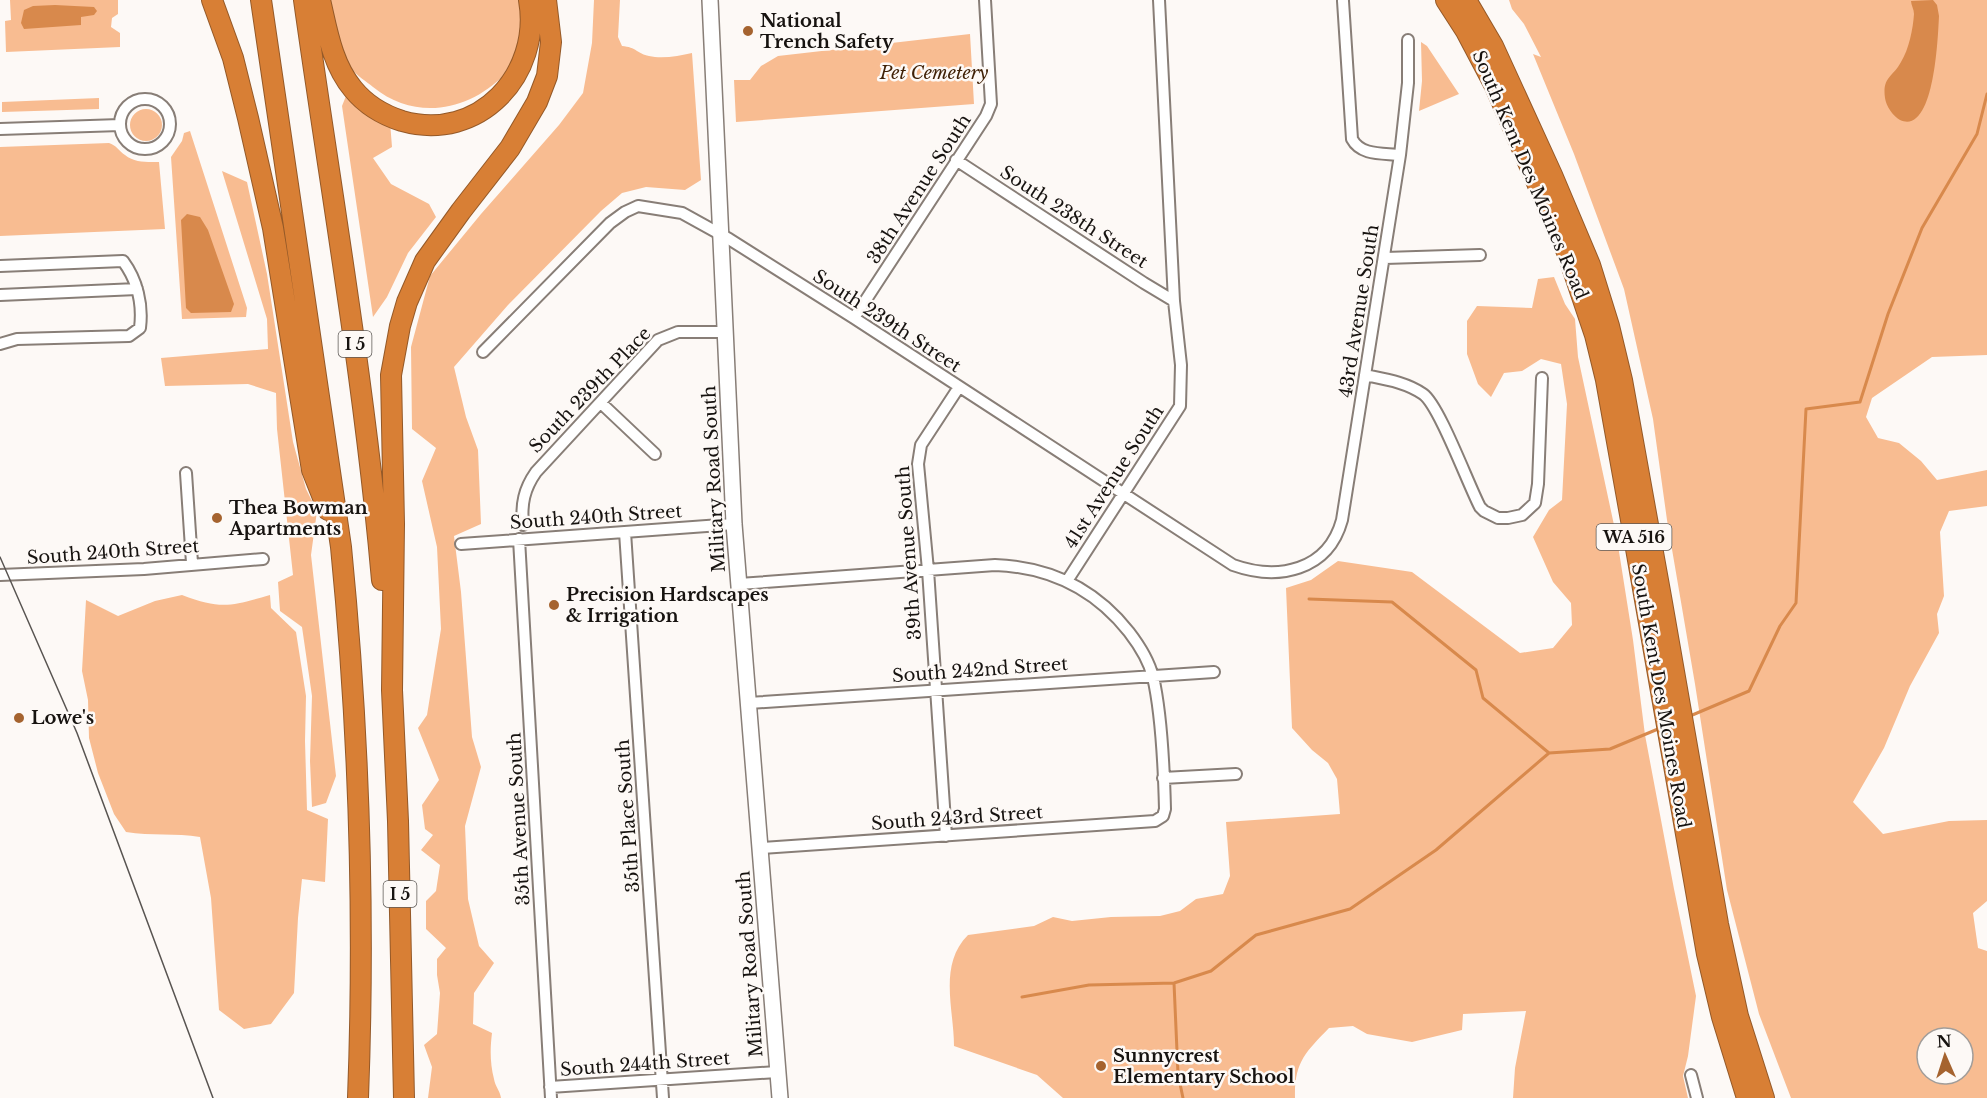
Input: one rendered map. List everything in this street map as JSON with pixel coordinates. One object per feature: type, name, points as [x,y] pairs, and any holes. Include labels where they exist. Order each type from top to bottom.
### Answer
[{"type":"highway","points":[[212,0],[233,58],[273,228],[312,470],[341,547]]},
{"type":"highway","name":"I 5","points":[[261,0],[341,547],[356,730],[361,874],[358,1098]]},
{"type":"highway","name":"I 5","points":[[304,0],[358,360],[373,478],[392,690],[398,821],[404,1098]]},
{"type":"highway","points":[[320,0],[338,65],[353,90],[377,110],[394,118],[424,125],[467,118],[494,102],[505,92],[517,75],[530,41],[529,0]]},
{"type":"highway","points":[[392,690],[394,524],[390,400],[394,350],[407,302],[425,261],[510,148],[537,102],[547,76],[551,42],[546,0]]},
{"type":"highway","name":"South Kent Des Moines Road","points":[[1446,0],[1466,31],[1495,86],[1567,252],[1595,335],[1621,461],[1707,954],[1722,1017],[1747,1098]]},
{"type":"highway","name":"South Kent Des Moines Road","points":[[1466,0],[1493,46],[1536,139],[1590,265],[1609,326],[1622,380],[1718,924],[1738,1016],[1764,1098]]},
{"type":"main road","name":"Military Road South","points":[[710,0],[734,524],[780,1098]]},
{"type":"street","name":"38th Avenue South","points":[[854,318],[986,116],[991,104],[985,0]]},
{"type":"street","name":"41st Avenue South","points":[[1067,581],[1180,406],[1180,365],[1174,301],[1159,0]]},
{"type":"street","points":[[1342,1],[1352,139],[1355,145],[1363,150],[1400,155]]},
{"type":"street","name":"43rd Avenue South","points":[[1299,568],[1318,558],[1335,539],[1339,530],[1400,155],[1408,83],[1408,40]]},
{"type":"street","points":[[142,99],[151,100],[165,109],[170,125],[164,140],[158,145],[143,149],[129,143],[120,125],[122,113],[127,106],[142,99]]},
{"type":"street","points":[[0,129],[120,125]]},
{"type":"street","name":"South 238th Street","points":[[956,160],[1174,301]]},
{"type":"street","name":"South 239th Street","points":[[483,352],[610,223],[638,206],[682,213],[722,235],[854,318],[1233,565],[1266,573],[1299,568]]},
{"type":"street","points":[[1384,258],[1480,255]]},
{"type":"street","points":[[0,266],[123,261],[132,274],[137,289],[141,319],[140,328],[129,336],[17,339],[0,344]]},
{"type":"street","points":[[0,295],[137,289]]},
{"type":"street","name":"South 239th Place","points":[[523,525],[522,505],[525,491],[542,463],[601,403],[639,360],[664,337],[689,331],[726,332]]},
{"type":"street","points":[[1365,375],[1399,383],[1425,395],[1438,415],[1480,507],[1498,518],[1522,515],[1535,503],[1538,484],[1542,378]]},
{"type":"street","name":"39th Avenue South","points":[[946,836],[918,454],[927,434],[959,387]]},
{"type":"street","points":[[601,403],[656,454]]},
{"type":"street","points":[[186,473],[192,564]]},
{"type":"street","name":"South 240th Street","points":[[461,544],[734,524]]},
{"type":"street","name":"35th Place South","points":[[625,532],[663,1098]]},
{"type":"street","name":"35th Avenue South","points":[[519,539],[551,1093]]},
{"type":"street","name":"South 240th Street","points":[[0,575],[144,569],[263,559]]},
{"type":"street","points":[[739,584],[1007,566],[1037,570],[1067,581],[1085,590],[1113,613],[1136,642],[1153,675],[1160,726],[1163,778],[1236,774]]},
{"type":"street","name":"South 242nd Street","points":[[748,703],[1214,672]]},
{"type":"street","name":"South 243rd Street","points":[[761,848],[1155,821],[1162,818],[1164,813],[1163,778]]},
{"type":"street","name":"South 244th Street","points":[[551,1093],[662,1079],[777,1072]]},
{"type":"street","points":[[1690,1075],[1697,1098]]},
{"type":"green space","points":[[10,0],[118,0],[118,14],[112,18],[111,27],[120,33],[120,47],[6,52],[5,21],[11,20]]},
{"type":"green space","points":[[328,0],[526,0],[518,49],[511,67],[505,74],[475,97],[458,104],[423,108],[406,105],[389,98],[354,72],[340,44]]},
{"type":"green space","points":[[594,0],[620,0],[618,37],[622,46],[654,57],[692,53],[701,180],[685,190],[646,187],[622,193],[601,211],[508,305],[454,367],[466,417],[478,450],[481,524],[454,536],[461,592],[472,737],[481,767],[465,826],[468,899],[479,946],[494,963],[474,993],[473,1024],[492,1033],[492,1067],[501,1098],[428,1098],[432,1067],[424,1045],[437,1034],[440,993],[437,959],[446,948],[426,929],[426,901],[436,891],[440,865],[421,850],[433,835],[425,829],[422,805],[439,780],[418,728],[427,715],[441,629],[437,547],[422,481],[436,448],[412,429],[411,347],[430,276],[559,125],[583,93],[592,43]]},
{"type":"green space","points":[[1509,0],[1987,0],[1987,355],[1932,357],[1872,398],[1866,417],[1878,438],[1899,443],[1921,461],[1937,480],[1987,470],[1987,506],[1949,511],[1940,532],[1944,596],[1937,614],[1939,633],[1910,686],[1884,748],[1853,802],[1883,834],[1949,821],[1987,820],[1987,901],[1973,913],[1978,948],[1987,951],[1987,1098],[1791,1098],[1759,1014],[1727,890],[1667,520],[1653,419],[1624,289],[1574,154],[1533,54],[1541,57],[1524,24],[1512,9]]},
{"type":"green space","name":"Pet Cemetery","points":[[970,34],[974,104],[736,122],[734,80],[750,80],[761,66],[778,56]]},
{"type":"green space","points":[[1421,42],[1427,46],[1459,94],[1419,111],[1422,81]]},
{"type":"green space","points":[[346,96],[390,122],[392,147],[373,158],[391,184],[429,204],[436,217],[408,253],[387,297],[373,317],[342,106]]},
{"type":"green space","points":[[99,98],[99,109],[2,112],[2,102]]},
{"type":"green space","points":[[146,109],[157,114],[162,125],[157,136],[146,141],[135,136],[130,125],[135,114]]},
{"type":"green space","points":[[190,131],[247,308],[246,317],[182,319],[171,157],[182,141],[184,133]]},
{"type":"green space","points":[[109,143],[133,159],[141,162],[159,162],[165,229],[0,236],[0,147]]},
{"type":"green space","points":[[222,171],[247,182],[267,274],[293,442],[306,489],[317,511],[311,555],[336,776],[326,803],[312,807],[310,761],[312,696],[302,627],[280,611],[278,582],[293,575],[277,429],[276,393],[248,384],[165,386],[161,358],[268,349],[267,319]]},
{"type":"green space","points":[[1554,277],[1565,304],[1575,319],[1578,357],[1617,539],[1645,735],[1696,996],[1683,1076],[1688,1098],[1513,1098],[1515,1068],[1526,1011],[1463,1014],[1462,1030],[1412,1042],[1367,1034],[1353,1026],[1329,1028],[1308,1051],[1299,1066],[1295,1098],[1063,1098],[1037,1075],[954,1046],[950,974],[959,947],[968,935],[1034,926],[1053,917],[1072,921],[1160,916],[1180,911],[1196,899],[1223,894],[1230,876],[1226,822],[1340,814],[1337,779],[1328,763],[1312,750],[1292,728],[1286,588],[1311,580],[1338,561],[1412,572],[1520,653],[1553,648],[1572,625],[1571,603],[1553,582],[1533,537],[1549,510],[1562,500],[1567,404],[1561,364],[1541,359],[1522,371],[1504,373],[1491,397],[1478,384],[1467,354],[1467,321],[1477,306],[1532,308],[1538,279]]},
{"type":"green space","points":[[182,595],[207,603],[226,605],[270,595],[271,608],[296,632],[306,696],[307,810],[328,819],[325,882],[302,879],[294,993],[271,1024],[244,1029],[219,1010],[211,898],[200,837],[126,832],[114,814],[98,773],[89,738],[88,700],[82,671],[86,600],[118,616],[155,601]]},
{"type":"shaded area","points":[[1933,0],[1937,5],[1939,16],[1932,81],[1921,113],[1912,121],[1900,120],[1887,104],[1885,86],[1904,57],[1912,32],[1914,14],[1911,1]]},
{"type":"shaded area","points":[[33,6],[94,7],[97,11],[94,15],[81,17],[81,25],[24,29],[21,23],[24,10]]},
{"type":"shaded area","points":[[187,214],[200,217],[208,230],[234,304],[231,312],[191,313],[186,308],[181,220]]},
{"type":"waterway","points":[[1690,716],[1749,691],[1780,626],[1796,603],[1806,409],[1860,402],[1888,314],[1922,228],[1977,134],[1987,94]]},
{"type":"waterway","points":[[1309,599],[1392,602],[1476,670],[1483,698],[1549,753]]},
{"type":"waterway","points":[[1022,997],[1089,985],[1174,983],[1211,971],[1256,935],[1350,909],[1436,850],[1549,753],[1610,749],[1658,729]]},
{"type":"waterway","points":[[1174,983],[1178,1074],[1183,1098]]},
{"type":"tram line","points":[[0,557],[77,733],[213,1098]]},
{"type":"place","name":"National Trench Safety","points":[[748,31]]},
{"type":"place","name":"Thea Bowman Apartments","points":[[217,518]]},
{"type":"place","name":"Precision Hardscapes & Irrigation","points":[[554,605]]},
{"type":"place","name":"Lowe's","points":[[19,718]]},
{"type":"place","name":"Sunnycrest Elementary School","points":[[1101,1066]]}]
